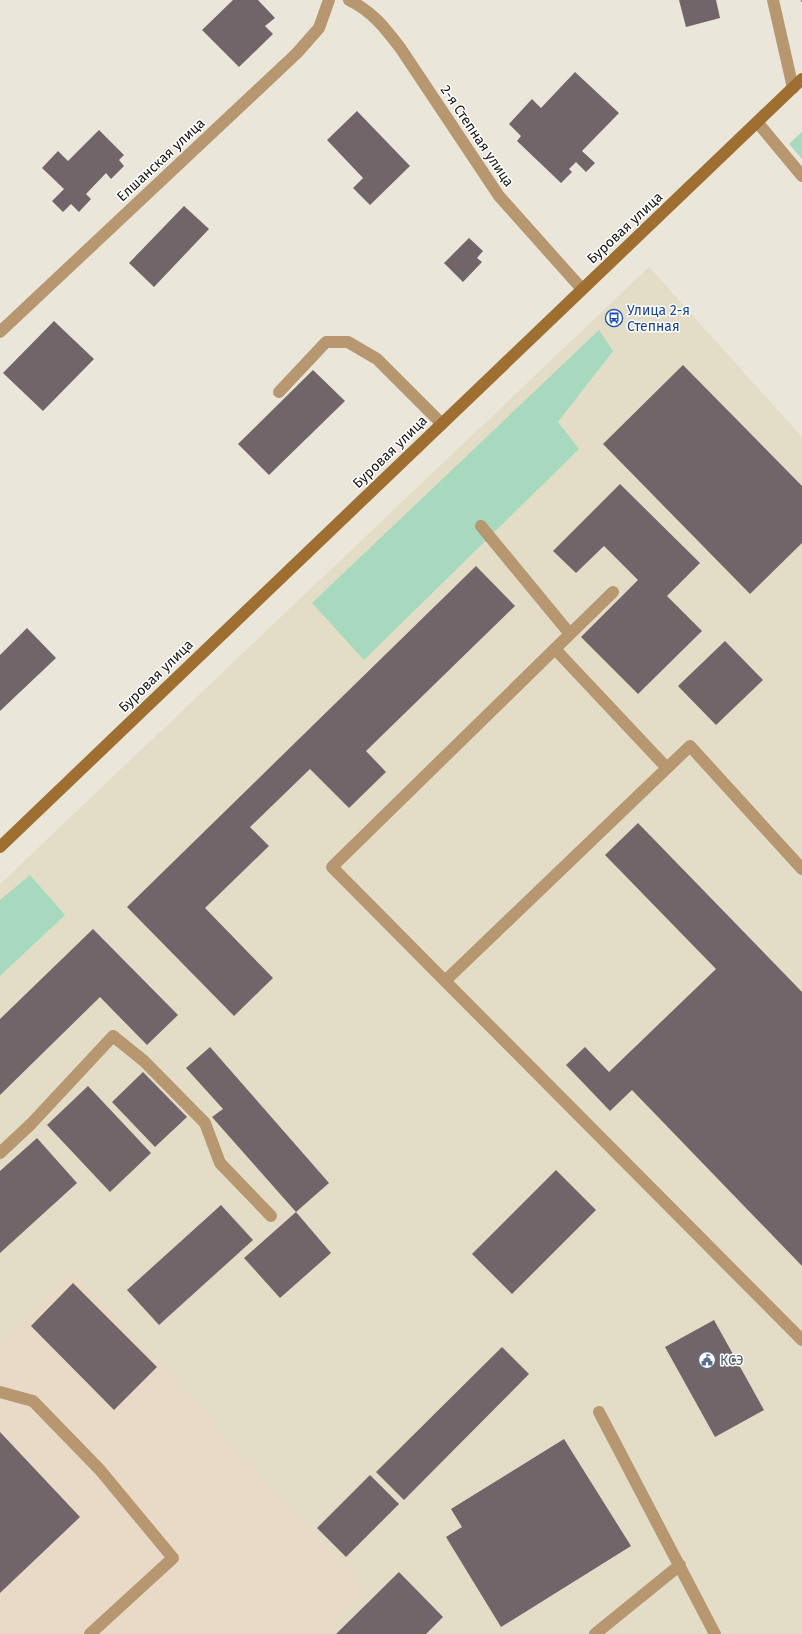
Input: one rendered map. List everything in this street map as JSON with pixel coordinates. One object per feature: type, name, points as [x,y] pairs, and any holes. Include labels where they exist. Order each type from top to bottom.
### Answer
[{"type":"main road","name":"Буровая улица","points":[[1,844],[758,123],[798,83]]},
{"type":"street","name":"Елшанская улица","points":[[0,332],[297,53],[319,28],[329,0]]},
{"type":"street","name":"2-я Степная улица","points":[[349,0],[364,7],[384,26],[499,196],[582,289]]},
{"type":"street","points":[[773,0],[798,83]]},
{"type":"street","points":[[758,123],[802,176]]},
{"type":"street","points":[[279,392],[326,342],[348,342],[377,359],[442,424]]},
{"type":"street","points":[[481,526],[570,634]]},
{"type":"street","points":[[613,592],[332,867],[802,1340]]},
{"type":"street","points":[[555,649],[667,768]]},
{"type":"street","points":[[445,981],[690,746],[802,869]]},
{"type":"street","points":[[0,1153],[31,1124],[113,1036],[144,1061],[205,1123],[220,1163],[272,1216]]},
{"type":"street","points":[[0,1392],[33,1401],[100,1470],[173,1558],[90,1634]]},
{"type":"street","points":[[599,1412],[715,1634]]},
{"type":"street","points":[[595,1634],[680,1565]]},
{"type":"shaded area","points":[[649,267],[802,437],[802,1634],[326,1634],[367,1590],[72,1270],[0,1346],[0,884]]},
{"type":"shaded area","points":[[72,1270],[367,1590],[326,1634],[0,1634],[0,1346]]},
{"type":"green space","points":[[802,132],[802,159],[789,144]]},
{"type":"green space","points":[[599,330],[613,351],[558,422],[579,449],[364,660],[312,603]]},
{"type":"green space","points":[[30,875],[65,915],[0,976],[0,900]]},
{"type":"building","points":[[233,0],[258,0],[275,18],[265,26],[273,34],[239,67],[202,30]]},
{"type":"building","points":[[679,0],[716,0],[720,18],[686,27]]},
{"type":"building","points":[[575,72],[619,113],[582,151],[595,163],[586,172],[576,162],[569,169],[572,172],[561,183],[517,141],[521,136],[509,124],[532,99],[541,108]]},
{"type":"building","points":[[357,111],[410,166],[370,205],[353,188],[363,178],[327,140]]},
{"type":"building","points":[[99,130],[124,155],[119,160],[124,166],[111,179],[106,173],[86,194],[91,199],[79,212],[71,204],[63,212],[52,201],[64,189],[42,168],[58,151],[68,161]]},
{"type":"building","points":[[184,206],[209,229],[154,287],[129,263]]},
{"type":"building","points":[[469,238],[483,251],[477,258],[482,262],[463,282],[444,263]]},
{"type":"building","points":[[54,321],[94,359],[43,411],[3,373]]},
{"type":"building","points":[[683,365],[802,486],[802,543],[750,594],[603,444]]},
{"type":"building","points":[[313,370],[345,401],[269,475],[238,444]]},
{"type":"building","points":[[620,484],[700,563],[667,596],[702,631],[638,694],[581,637],[638,580],[604,546],[576,573],[553,551]]},
{"type":"building","points":[[476,566],[515,606],[366,751],[386,772],[349,808],[310,769],[250,827],[269,846],[205,908],[273,978],[234,1016],[127,907]]},
{"type":"building","points":[[27,628],[56,658],[0,711],[0,655]]},
{"type":"building","points":[[725,641],[763,680],[716,725],[678,686]]},
{"type":"building","points":[[638,823],[802,992],[802,1266],[632,1090],[610,1111],[566,1065],[585,1047],[609,1072],[716,969],[605,855]]},
{"type":"building","points":[[93,929],[178,1015],[147,1045],[100,997],[0,1095],[0,1019]]},
{"type":"building","points":[[210,1047],[329,1183],[296,1212],[212,1117],[223,1109],[186,1068]]},
{"type":"building","points":[[143,1072],[187,1117],[155,1147],[112,1102]]},
{"type":"building","points":[[88,1086],[151,1153],[110,1192],[47,1125]]},
{"type":"building","points":[[37,1138],[77,1183],[0,1253],[0,1171]]},
{"type":"building","points":[[556,1170],[596,1210],[512,1294],[472,1254]]},
{"type":"building","points":[[221,1205],[253,1240],[159,1325],[127,1290]]},
{"type":"building","points":[[296,1212],[331,1253],[280,1298],[244,1258]]},
{"type":"building","points":[[73,1283],[157,1367],[114,1410],[31,1326]]},
{"type":"building","points":[[714,1320],[764,1410],[715,1437],[665,1347]]},
{"type":"building","points":[[502,1347],[529,1374],[404,1500],[376,1472]]},
{"type":"building","points":[[0,1432],[80,1517],[0,1593]]},
{"type":"building","points":[[564,1439],[631,1546],[501,1627],[446,1537],[462,1527],[451,1509]]},
{"type":"building","points":[[370,1475],[399,1504],[346,1557],[317,1528]]},
{"type":"building","points":[[399,1572],[443,1617],[426,1634],[336,1634]]},
{"type":"place","name":"Улица 2-я Степная","points":[[614,318]]},
{"type":"place","name":"КСЭ","points":[[707,1360]]}]
